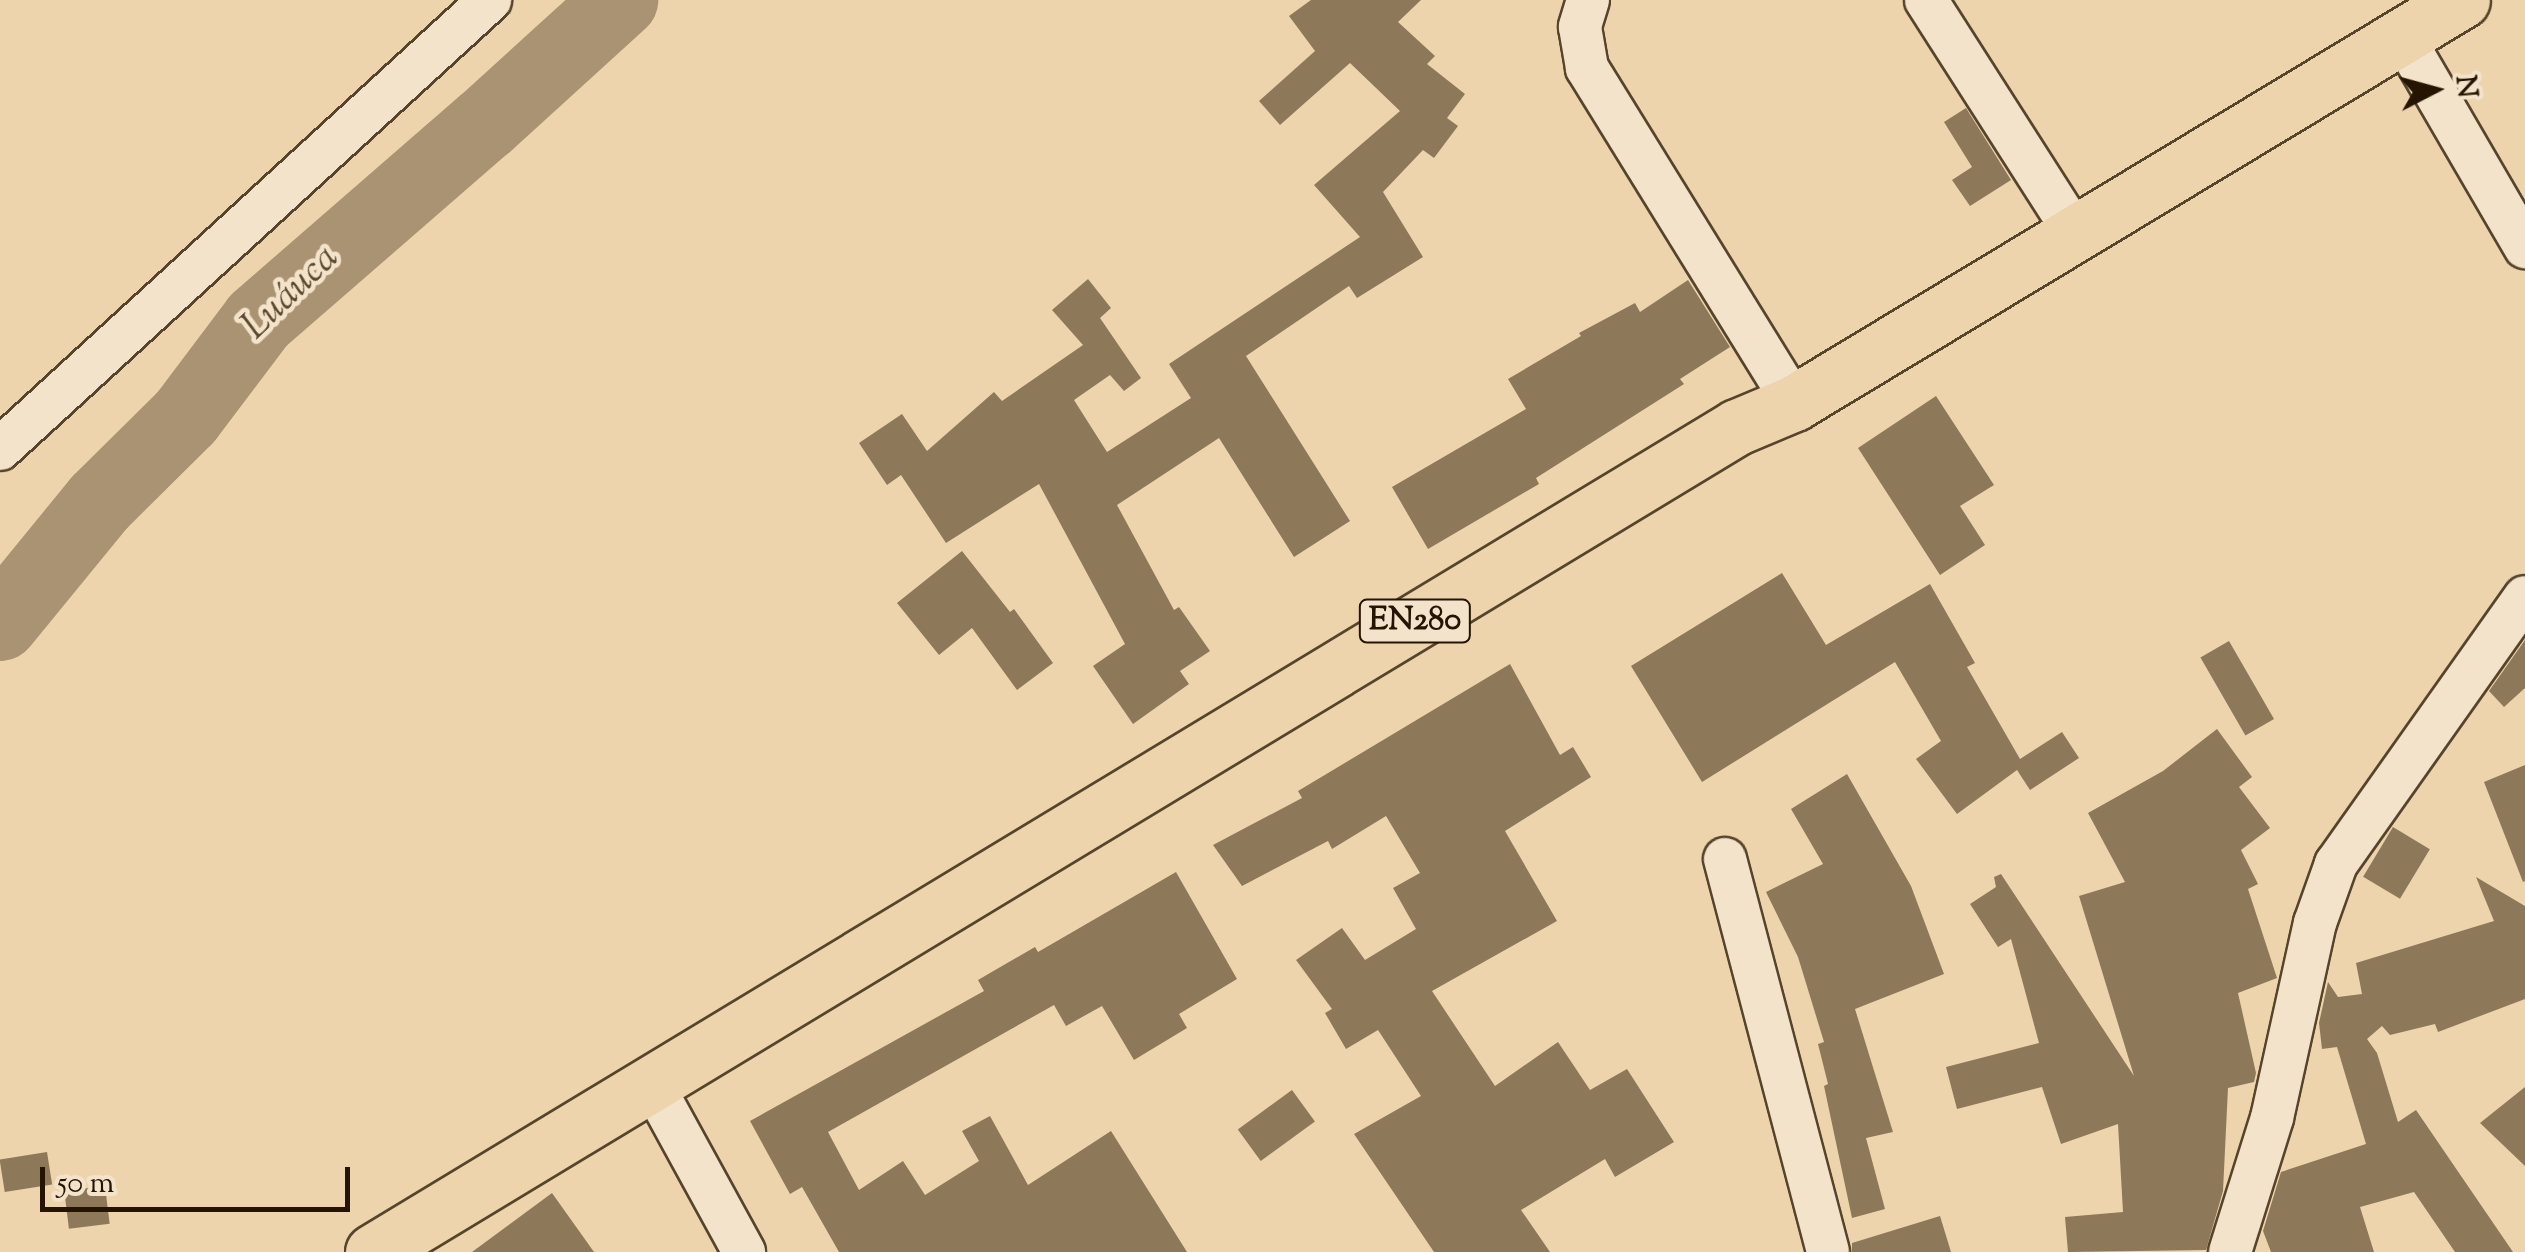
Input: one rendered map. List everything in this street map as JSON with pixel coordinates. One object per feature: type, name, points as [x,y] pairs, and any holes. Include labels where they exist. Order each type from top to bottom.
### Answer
[{"type":"main road","name":"EN280","points":[[372,1252],[1737,427],[1794,403],[2404,39],[2462,0]]},
{"type":"street","points":[[0,450],[490,0]]},
{"type":"street","points":[[1588,0],[1580,27],[1587,68],[1794,403]]},
{"type":"street","points":[[1926,0],[2076,235]]},
{"type":"street","points":[[2404,39],[2525,247]]},
{"type":"street","points":[[2230,1252],[2272,1118],[2315,924],[2336,864],[2525,597]]},
{"type":"street","points":[[1724,860],[1828,1252]]},
{"type":"street","points":[[651,1082],[744,1252]]},
{"type":"building","points":[[1311,0],[1421,0],[1398,22],[1435,56],[1427,64],[1465,94],[1447,118],[1458,126],[1434,158],[1423,150],[1383,192],[1423,257],[1357,298],[1349,286],[1246,356],[1350,521],[1294,557],[1219,438],[1117,505],[1174,610],[1179,607],[1210,651],[1180,671],[1189,684],[1133,724],[1093,666],[1125,644],[1039,484],[946,543],[901,475],[887,485],[859,443],[902,414],[927,451],[994,392],[1002,401],[1083,345],[1052,310],[1088,279],[1111,308],[1100,318],[1141,378],[1124,391],[1110,375],[1074,400],[1107,452],[1191,398],[1169,364],[1360,237],[1314,185],[1400,111],[1350,63],[1280,125],[1259,101],[1315,51],[1289,16]]},
{"type":"building","points":[[1966,108],[2011,180],[1970,206],[1952,180],[1972,167],[1944,122]]},
{"type":"building","points":[[1688,280],[1730,347],[1680,379],[1684,384],[1536,478],[1539,484],[1428,549],[1392,487],[1526,409],[1508,379],[1581,336],[1579,333],[1635,303],[1640,312]]},
{"type":"building","points":[[1936,396],[1994,485],[1960,506],[1985,545],[1940,575],[1858,448]]},
{"type":"building","points":[[962,551],[1010,612],[1014,609],[1053,663],[1017,690],[972,628],[939,655],[897,603]]},
{"type":"building","points":[[1782,573],[1826,645],[1930,584],[1975,663],[1967,667],[2020,759],[2062,732],[2079,758],[2030,790],[2017,770],[1957,814],[1916,759],[1941,741],[1895,662],[1702,782],[1631,666]]},
{"type":"building","points":[[2525,640],[2525,688],[2504,707],[2489,691]]},
{"type":"building","points":[[2229,641],[2274,719],[2245,735],[2200,658]]},
{"type":"building","points":[[1510,664],[1560,755],[1573,747],[1591,777],[1505,831],[1557,921],[1432,991],[1495,1086],[1558,1042],[1590,1090],[1627,1069],[1674,1142],[1615,1177],[1605,1159],[1521,1210],[1550,1252],[1434,1252],[1354,1134],[1421,1096],[1378,1030],[1346,1049],[1325,1013],[1332,1009],[1296,960],[1342,928],[1365,960],[1416,929],[1393,888],[1420,873],[1386,816],[1332,849],[1328,841],[1242,886],[1213,845],[1302,798],[1298,791]]},
{"type":"building","points":[[2217,729],[2252,777],[2239,787],[2270,828],[2241,850],[2258,884],[2248,889],[2277,978],[2238,993],[2256,1073],[2254,1082],[2228,1088],[2223,1191],[2206,1250],[2068,1252],[2065,1217],[2123,1212],[2118,1124],[2061,1144],[2042,1087],[1957,1109],[1946,1067],[2039,1043],[2011,939],[1998,947],[1970,904],[1996,887],[1994,877],[2001,874],[2134,1076],[2079,896],[2125,882],[2088,813],[2163,771]]},
{"type":"building","points":[[2525,765],[2525,881],[2523,882],[2484,782]]},
{"type":"building","points":[[1847,774],[1911,886],[1944,974],[1855,1009],[1893,1132],[1866,1138],[1885,1209],[1852,1218],[1824,1086],[1828,1084],[1818,1044],[1824,1042],[1798,957],[1766,892],[1823,864],[1791,809]]},
{"type":"building","points":[[2393,827],[2430,849],[2400,899],[2363,877]]},
{"type":"building","points":[[1176,872],[1237,979],[1179,1014],[1187,1028],[1134,1060],[1102,1006],[1066,1026],[1054,1005],[828,1132],[859,1190],[903,1161],[925,1195],[979,1161],[962,1131],[990,1116],[1028,1185],[1111,1131],[1187,1252],[839,1252],[802,1187],[790,1194],[750,1121],[984,991],[978,980],[1035,947],[1038,952]]},
{"type":"building","points":[[2476,877],[2525,906],[2525,999],[2438,1032],[2435,1024],[2390,1035],[2382,1026],[2367,1039],[2377,1053],[2398,1122],[2416,1110],[2513,1252],[2455,1252],[2414,1192],[2360,1207],[2374,1252],[2271,1252],[2263,1231],[2281,1172],[2366,1144],[2337,1047],[2322,1049],[2319,1023],[2328,982],[2338,997],[2362,994],[2356,963],[2494,921]]},
{"type":"building","points":[[2525,1087],[2525,1166],[2480,1123]]},
{"type":"building","points":[[1292,1090],[1315,1122],[1261,1161],[1238,1129]]},
{"type":"building","points":[[47,1152],[52,1185],[5,1192],[0,1159]]},
{"type":"building","points":[[105,1186],[110,1224],[69,1229],[64,1191]]},
{"type":"building","points":[[552,1193],[594,1252],[472,1252]]},
{"type":"building","points":[[1940,1216],[1951,1252],[1852,1252],[1852,1243]]},
{"type":"waterway","name":"Luáuca","points":[[0,623],[99,502],[185,417],[258,320],[620,0]]}]
